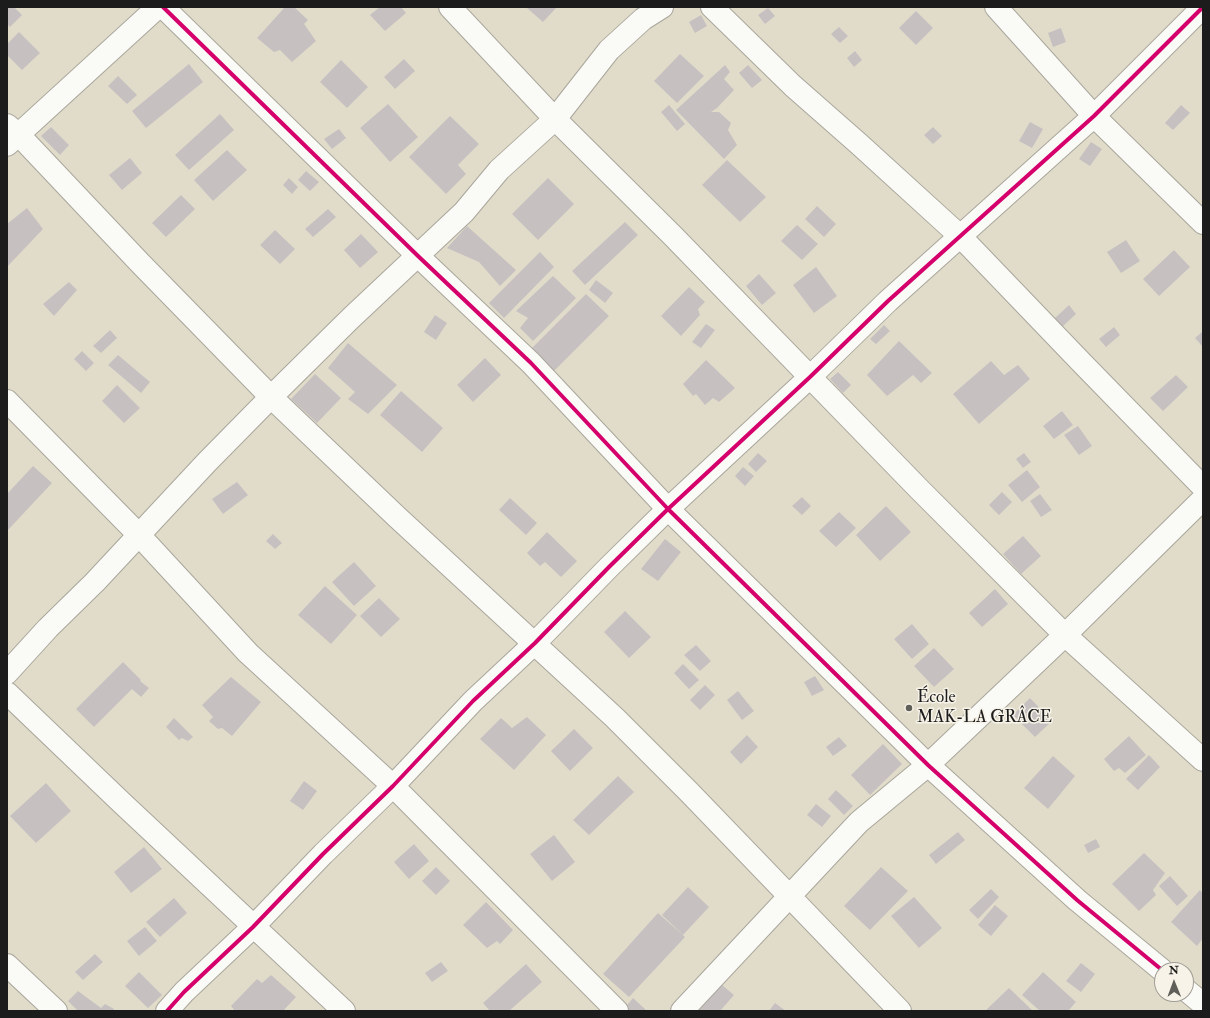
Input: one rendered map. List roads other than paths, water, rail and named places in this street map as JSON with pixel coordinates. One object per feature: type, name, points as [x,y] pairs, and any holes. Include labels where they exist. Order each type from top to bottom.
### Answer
[{"type":"street","points":[[158,7],[11,135],[135,258],[271,397],[397,517],[615,718],[900,1011]]},
{"type":"street","points":[[163,7],[418,256],[531,363],[668,510],[928,765],[1077,900],[1154,963]]},
{"type":"street","points":[[450,7],[555,120],[673,236],[919,489],[1065,635],[1203,760]]},
{"type":"street","points":[[7,673],[48,628],[95,582],[271,397],[351,318],[464,212],[499,170],[555,120],[609,50],[643,19],[662,7]]},
{"type":"street","points":[[712,7],[793,86],[960,236],[1203,487]]},
{"type":"street","points":[[996,7],[1094,116],[1203,223]]},
{"type":"street","points":[[167,1011],[184,992],[253,927],[323,854],[393,786],[473,701],[535,643],[609,567],[888,301],[1094,116],[1203,7]]},
{"type":"street","points":[[7,401],[139,535],[248,653],[393,786],[617,1011]]},
{"type":"street","points":[[682,1011],[859,822],[928,765],[1065,635],[1203,499]]},
{"type":"street","points":[[7,693],[253,927],[344,1011]]},
{"type":"street","points":[[7,965],[56,1011]]},
{"type":"street","points":[[1194,997],[1203,1004]]},
{"type":"place","name":"École MAK-LA GRÂCE","points":[[909,708]]}]
